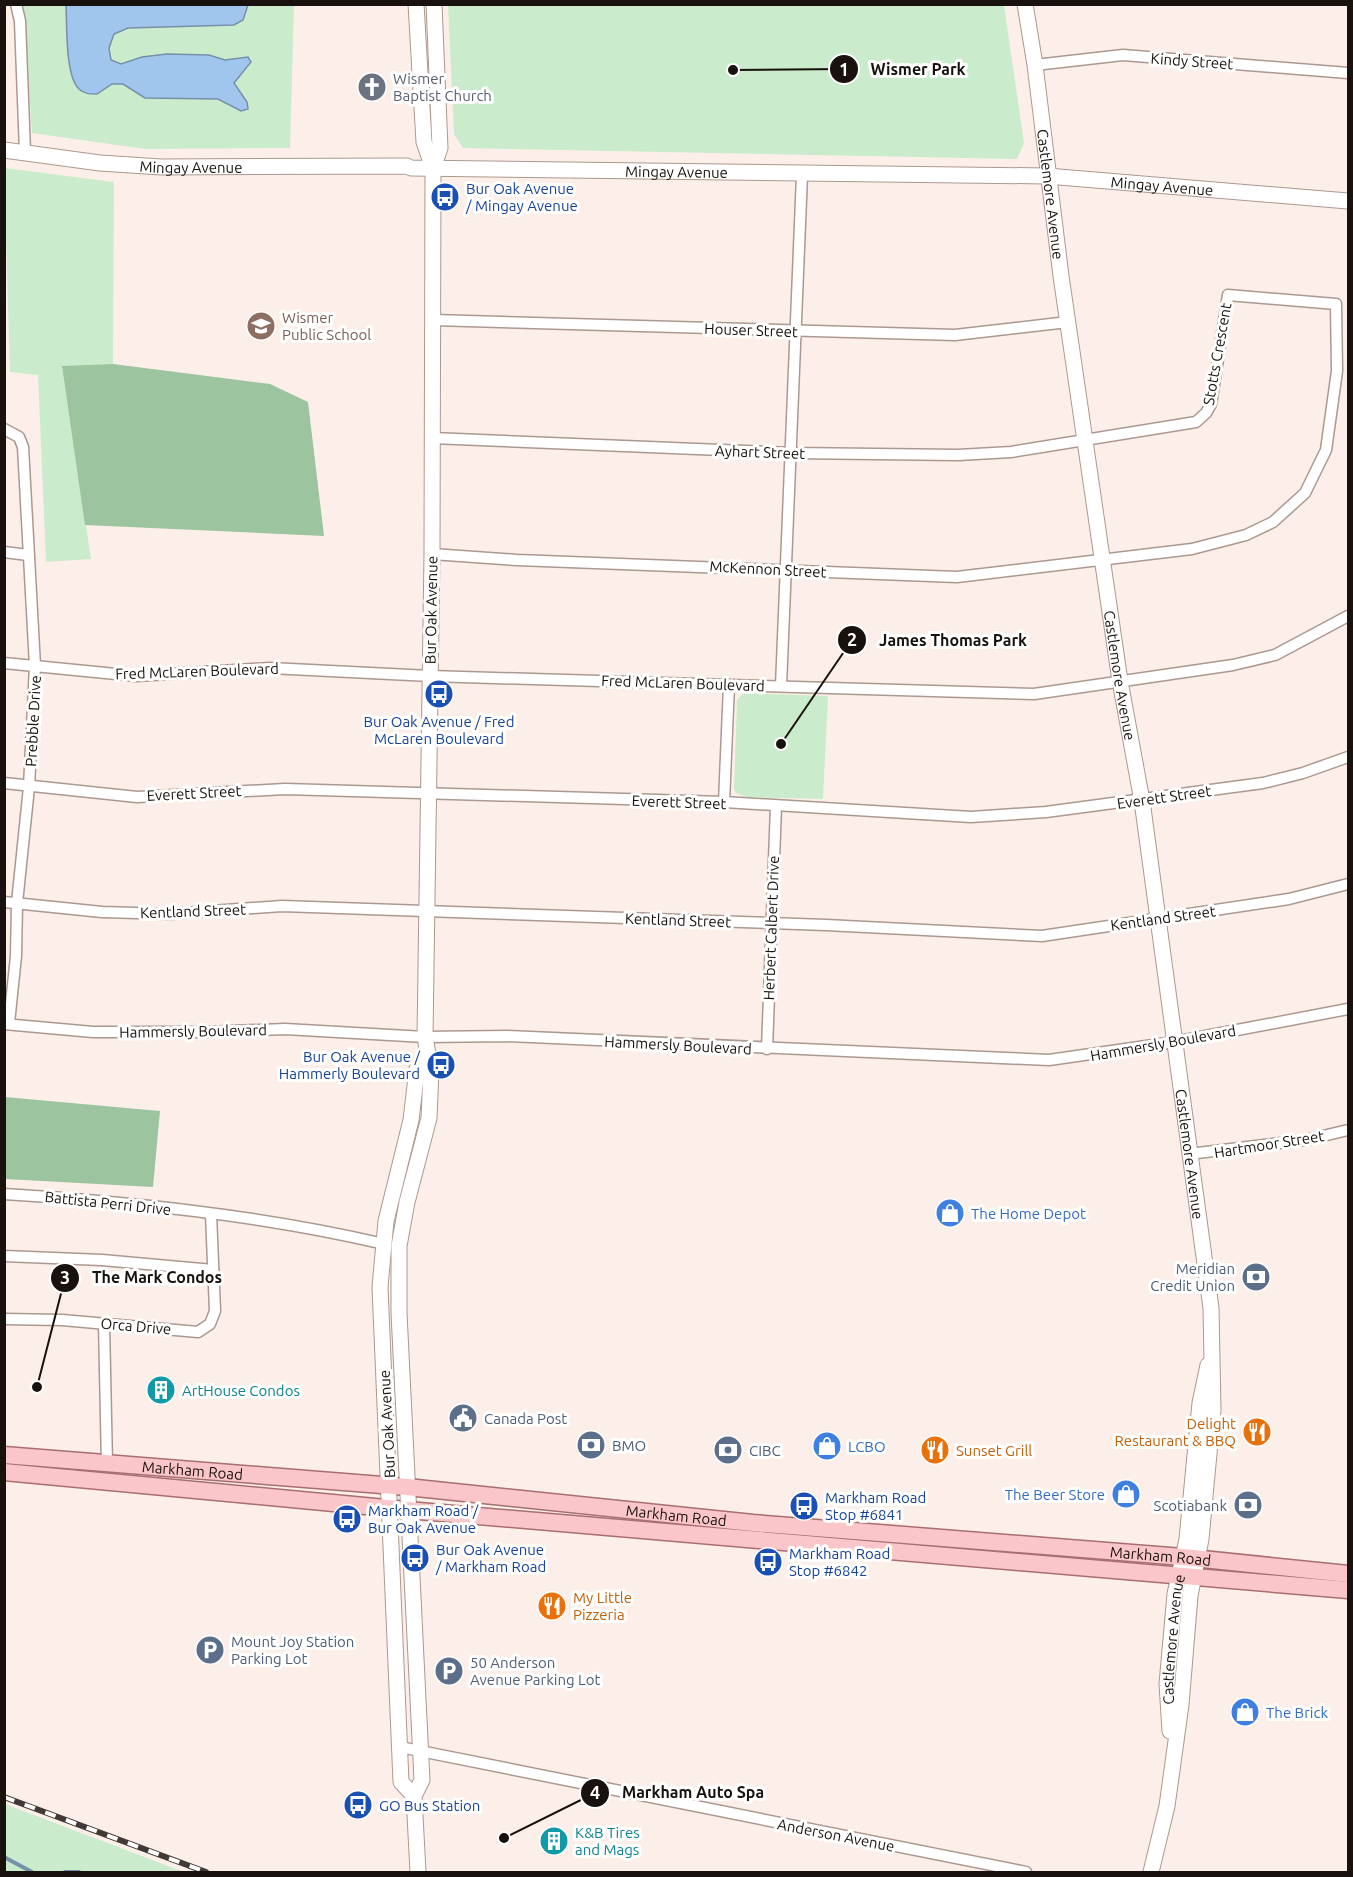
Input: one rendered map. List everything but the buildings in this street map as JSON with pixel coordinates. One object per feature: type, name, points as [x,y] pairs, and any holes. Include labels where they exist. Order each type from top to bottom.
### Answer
[{"type":"main road","name":"Markham Road","points":[[4,1455],[398,1487],[753,1523],[1191,1557],[1348,1574]]},
{"type":"main road","name":"Markham Road","points":[[4,1472],[399,1509],[1348,1590]]},
{"type":"street","points":[[16,4],[20,21],[25,152]]},
{"type":"street","name":"Bur Oak Avenue","points":[[416,4],[424,142],[434,168]]},
{"type":"street","name":"Bur Oak Avenue","points":[[398,1487],[399,1245],[407,1202],[429,1118],[431,1071],[426,1045],[426,911],[432,554],[434,168],[440,148],[434,4]]},
{"type":"street","name":"Castlemore Avenue","points":[[1024,4],[1035,65],[1047,176],[1120,681],[1142,801],[1159,917],[1211,1308],[1212,1345],[1200,1403],[1180,1705],[1164,1821],[1151,1872]]},
{"type":"street","name":"Kindy Street","points":[[1035,65],[1123,55],[1348,73]]},
{"type":"street","name":"Mingay Avenue","points":[[4,150],[100,163],[161,167],[407,166],[802,175],[1047,176],[1348,201]]},
{"type":"street","points":[[782,686],[802,175]]},
{"type":"street","name":"Stotts Crescent","points":[[1086,438],[1196,422],[1206,413],[1211,404],[1228,295],[1336,304],[1337,370],[1326,450],[1305,493],[1273,522],[1246,535],[1192,549],[1103,560]]},
{"type":"street","name":"Houser Street","points":[[433,320],[955,335],[1068,322]]},
{"type":"street","name":"Prebble Drive","points":[[4,429],[19,437],[23,447],[35,666],[29,787],[17,903],[16,956],[7,1023]]},
{"type":"street","name":"Ayhart Street","points":[[432,438],[792,453],[982,454],[1086,438]]},
{"type":"street","points":[[4,552],[28,555]]},
{"type":"street","name":"McKennon Street","points":[[432,554],[957,577],[1103,560]]},
{"type":"street","name":"Fred McLaren Boulevard","points":[[4,663],[136,676],[270,668],[430,676],[1034,694],[1233,665],[1275,655],[1348,616]]},
{"type":"street","points":[[724,802],[729,685]]},
{"type":"street","name":"Everett Street","points":[[4,783],[136,796],[285,789],[724,802],[971,817],[1046,812],[1142,801],[1263,783],[1303,773],[1348,757]]},
{"type":"street","name":"Herbert Calbert Drive","points":[[767,1049],[777,806]]},
{"type":"street","name":"Kentland Street","points":[[4,902],[102,912],[170,914],[282,906],[1042,936],[1289,899],[1348,884]]},
{"type":"street","name":"Hammersly Boulevard","points":[[7,1023],[93,1032],[285,1029],[426,1045],[507,1036],[1049,1060],[1174,1042],[1348,1009]]},
{"type":"street","name":"Bur Oak Avenue","points":[[418,1872],[414,1796],[422,1780],[380,1287],[386,1221],[411,1120],[417,1069],[426,1045]]},
{"type":"street","name":"Hartmoor Street","points":[[1189,1154],[1306,1140],[1348,1130]]},
{"type":"street","name":"Battista Perri Drive","points":[[4,1194],[111,1201],[212,1214],[384,1244]]},
{"type":"street","points":[[4,1256],[102,1260],[213,1270],[212,1214]]},
{"type":"street","name":"Orca Drive","points":[[4,1319],[198,1332],[210,1324],[215,1311],[213,1270]]},
{"type":"street","points":[[104,1324],[107,1465]]},
{"type":"street","name":"Bur Oak Avenue","points":[[399,1509],[399,1747],[401,1782],[414,1796]]},
{"type":"street","name":"Anderson Avenue","points":[[399,1747],[1026,1872]]},
{"type":"green space","points":[[23,5],[294,5],[290,148],[145,149],[32,133]]},
{"type":"green space","points":[[448,5],[1004,5],[1024,143],[1017,159],[463,148],[454,134]]},
{"type":"green space","points":[[4,168],[114,182],[113,364],[62,367],[91,559],[46,562],[38,375],[10,372]]},
{"type":"green space","points":[[113,364],[270,384],[308,402],[324,536],[85,525],[62,366]]},
{"type":"green space","points":[[744,693],[828,696],[823,799],[747,797],[736,793],[734,789],[737,700]]},
{"type":"green space","points":[[5,1097],[160,1111],[153,1187],[5,1179]]},
{"type":"green space","points":[[5,1804],[184,1872],[5,1872]]},
{"type":"water","points":[[66,5],[248,5],[243,20],[234,25],[128,28],[114,34],[109,48],[111,60],[121,64],[142,57],[167,54],[209,55],[225,60],[248,57],[251,62],[234,83],[247,102],[248,109],[241,111],[218,99],[145,98],[123,84],[112,84],[97,94],[83,92],[74,82],[71,73]]},
{"type":"waterway","points":[[4,1857],[32,1872]]},
{"type":"waterway","points":[[65,1872],[79,1872]]},
{"type":"railway","points":[[4,1797],[206,1872]]},
{"type":"place","name":"Wismer Park","points":[[733,70]]},
{"type":"place","name":"Wismer Baptist Church","points":[[372,87]]},
{"type":"place","name":"Bur Oak Avenue / Mingay Avenue","points":[[445,197]]},
{"type":"place","name":"Wismer Public School","points":[[261,326]]},
{"type":"place","name":"Bur Oak Avenue / Fred McLaren Boulevard","points":[[439,694]]},
{"type":"place","name":"James Thomas Park","points":[[781,744]]},
{"type":"place","name":"Bur Oak Avenue / Hammerly Boulevard","points":[[441,1065]]},
{"type":"place","name":"The Home Depot","points":[[950,1213]]},
{"type":"place","name":"Meridian Credit Union","points":[[1256,1277]]},
{"type":"place","name":"The Mark Condos","points":[[37,1387]]},
{"type":"place","name":"ArtHouse Condos","points":[[161,1390]]},
{"type":"place","name":"Canada Post","points":[[463,1418]]},
{"type":"place","name":"Delight Restaurant & BBQ","points":[[1257,1432]]},
{"type":"place","name":"BMO","points":[[591,1445]]},
{"type":"place","name":"LCBO","points":[[827,1446]]},
{"type":"place","name":"CIBC","points":[[728,1450]]},
{"type":"place","name":"Sunset Grill","points":[[935,1450]]},
{"type":"place","name":"The Beer Store","points":[[1126,1494]]},
{"type":"place","name":"Scotiabank","points":[[1248,1505]]},
{"type":"place","name":"Markham Road Stop #6841","points":[[804,1506]]},
{"type":"place","name":"Markham Road / Bur Oak Avenue","points":[[347,1519]]},
{"type":"place","name":"Bur Oak Avenue / Markham Road","points":[[415,1558]]},
{"type":"place","name":"Markham Road Stop #6842","points":[[768,1562]]},
{"type":"place","name":"My Little Pizzeria","points":[[552,1606]]},
{"type":"place","name":"Mount Joy Station Parking Lot","points":[[210,1650]]},
{"type":"place","name":"50 Anderson Avenue Parking Lot","points":[[449,1671]]},
{"type":"place","name":"The Brick","points":[[1245,1712]]},
{"type":"place","name":"GO Bus Station","points":[[358,1805]]},
{"type":"place","name":"Markham Auto Spa","points":[[504,1838]]},
{"type":"place","name":"K&B Tires and Mags","points":[[554,1841]]}]
